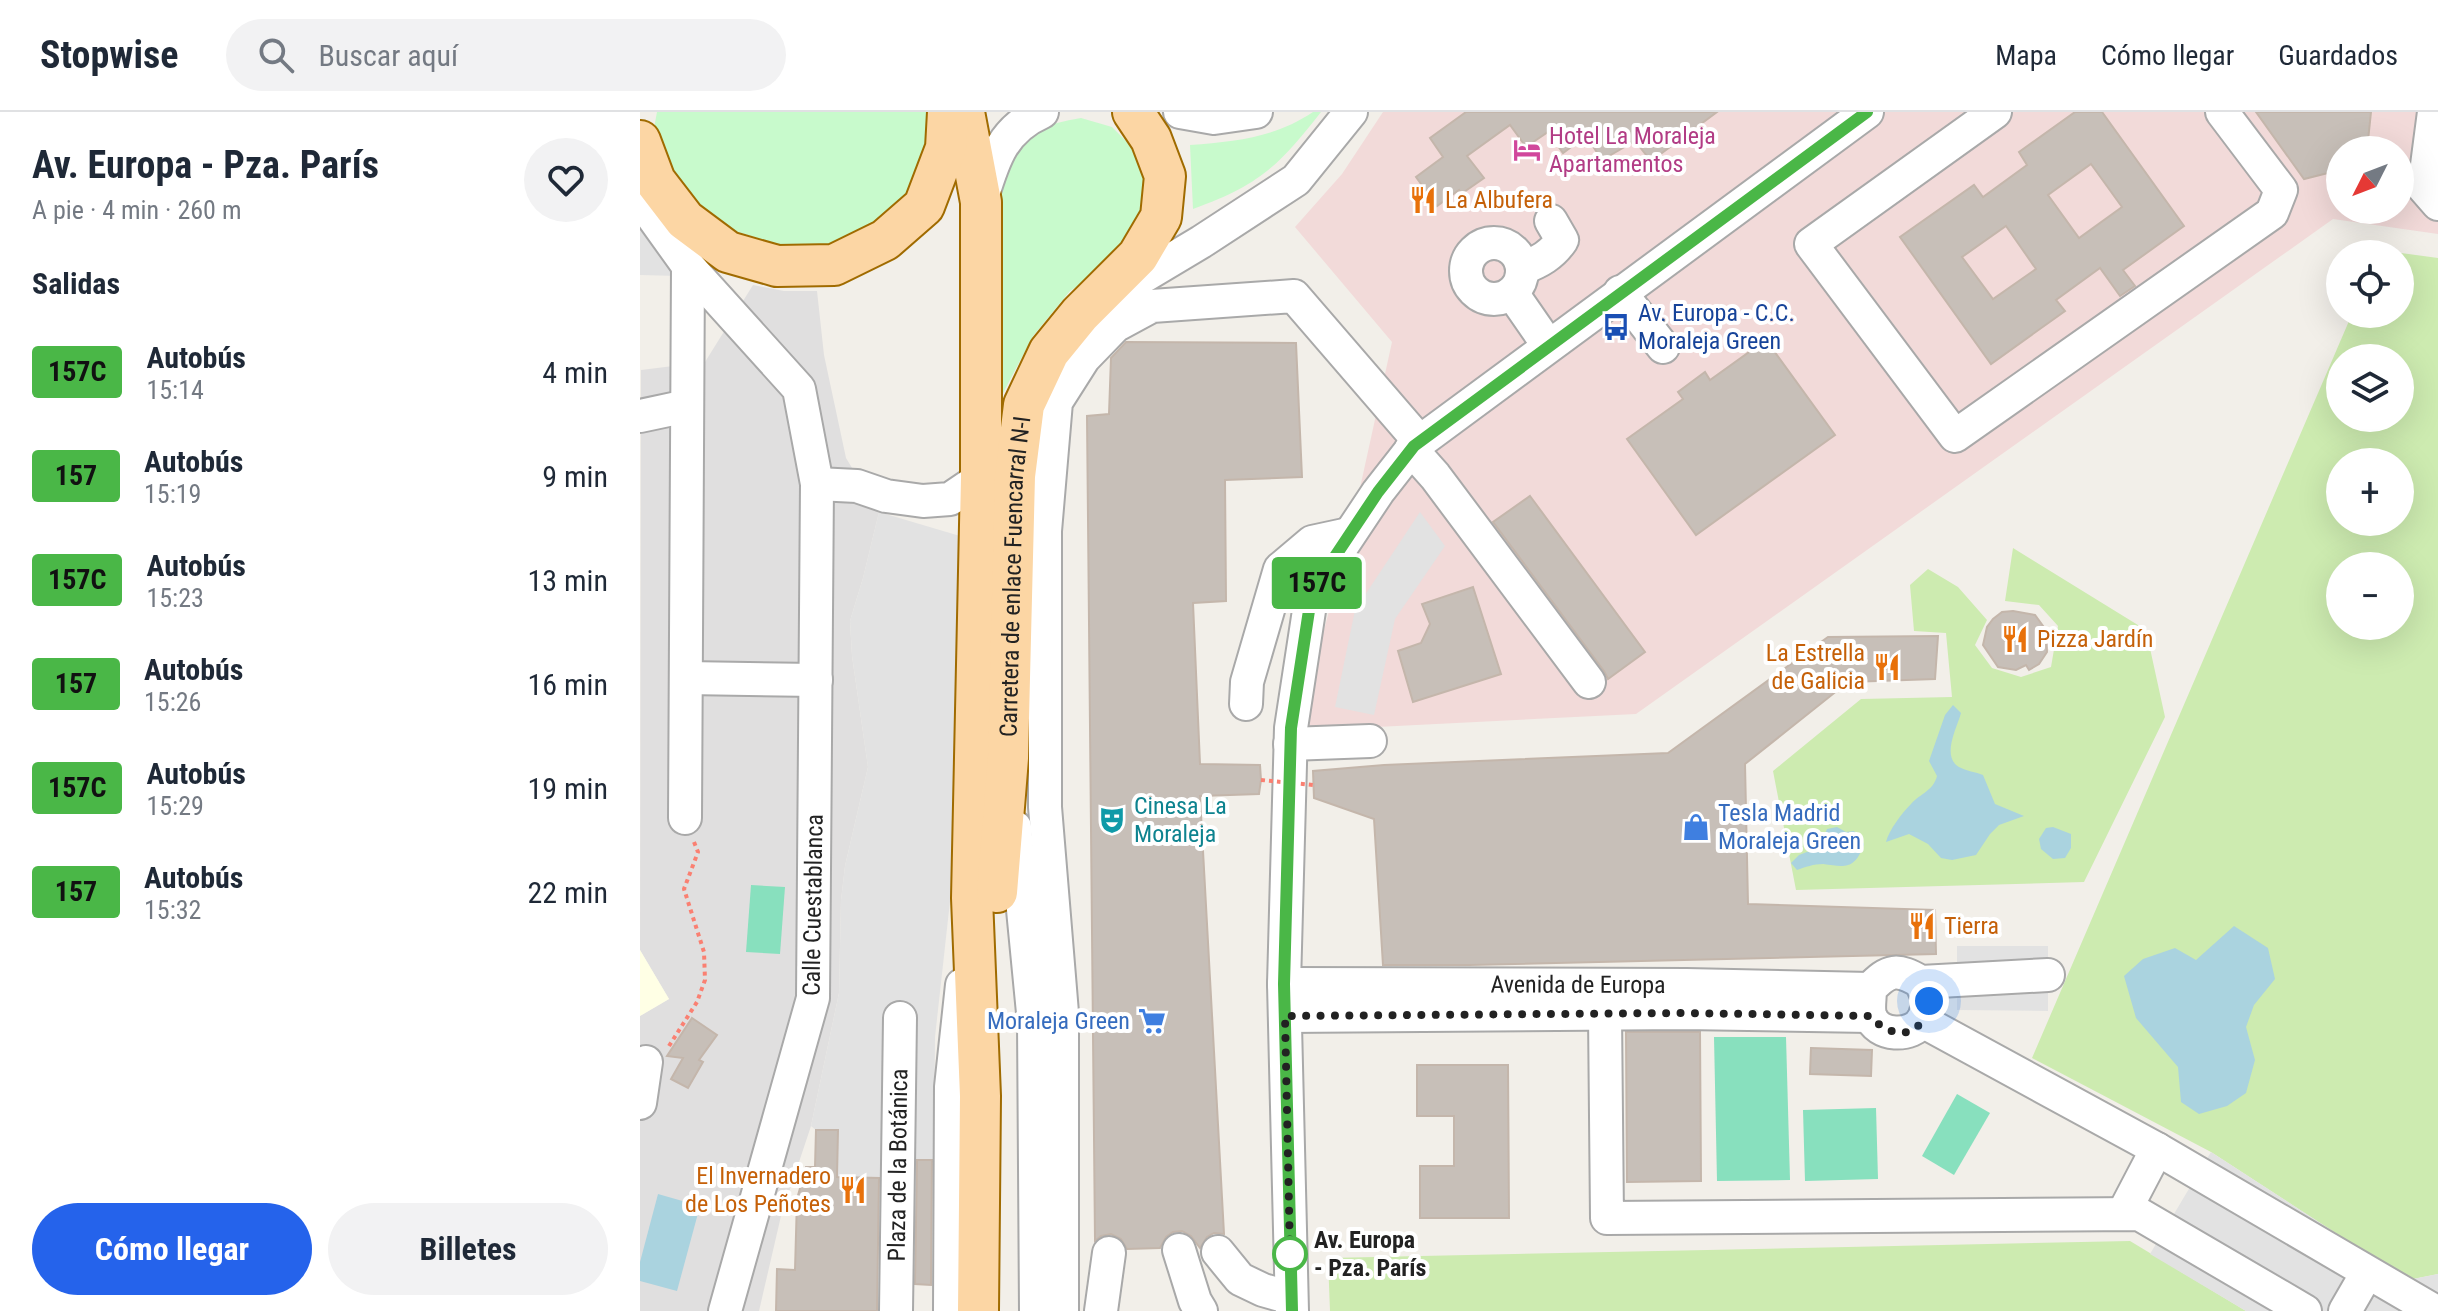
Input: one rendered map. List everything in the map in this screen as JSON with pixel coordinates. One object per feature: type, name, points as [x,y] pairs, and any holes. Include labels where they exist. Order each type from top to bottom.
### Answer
[{"type":"main road","points":[[640,141],[655,181],[685,220],[728,252],[777,266],[834,265],[885,240],[924,206],[946,148],[948,112]]},
{"type":"main road","name":"Carretera de enlace Fuencarral N-I","points":[[964,112],[981,202],[981,478],[972,898],[980,1096],[978,1311]]},
{"type":"main road","name":"Carretera de enlace Fuencarral N-I","points":[[980,1096],[1008,758],[1015,476],[1024,405],[1049,352],[1080,314],[1138,256],[1161,217],[1165,176],[1151,139],[1133,112]]},
{"type":"street","points":[[981,202],[996,152],[1014,131],[1042,112]]},
{"type":"street","points":[[1180,112],[1214,118],[1256,112]]},
{"type":"street","points":[[1080,314],[1201,242],[1296,180],[1351,112]]},
{"type":"street","points":[[1218,1252],[1240,1279],[1291,1304],[1284,984],[1290,744],[1312,591],[1349,534],[1416,446],[1548,345],[1867,112]]},
{"type":"street","points":[[1976,117],[1811,244],[1955,436],[2272,213],[2281,190],[2222,112]]},
{"type":"street","points":[[2434,112],[2424,188],[2438,204]]},
{"type":"street","name":"Calle Cuestablanca","points":[[640,199],[688,266],[799,389],[817,484],[813,998],[725,1311]]},
{"type":"street","points":[[1548,345],[1517,280],[1557,249],[1562,240],[1551,221]]},
{"type":"street","points":[[685,818],[688,266]]},
{"type":"street","points":[[1620,292],[1663,347]]},
{"type":"street","points":[[1062,1311],[1062,1013],[1045,807],[1045,531],[1056,402],[1084,358],[1115,326],[1152,306],[1294,296],[1416,446],[1435,476],[1589,682]]},
{"type":"street","points":[[640,416],[687,406]]},
{"type":"street","points":[[817,484],[857,486],[886,496],[923,501],[950,499],[981,478]]},
{"type":"street","points":[[1246,704],[1247,682],[1280,569],[1312,542],[1349,534]]},
{"type":"street","points":[[686,678],[816,680]]},
{"type":"street","points":[[1290,744],[1370,741]]},
{"type":"street","points":[[1008,758],[1034,1023],[1036,1311]]},
{"type":"street","points":[[950,1311],[951,1087],[972,898]]},
{"type":"street","points":[[1921,982],[1929,1001],[1922,1021],[1910,1031],[1895,1033],[1880,1028],[1870,1002],[1884,975],[1904,972],[1921,982],[2048,975]]},
{"type":"street","name":"Avenida de Europa","points":[[1284,984],[1686,986],[1870,1002]]},
{"type":"street","name":"Avenida de Europa","points":[[1285,1016],[1522,987],[1605,1014],[1686,986]]},
{"type":"street","points":[[1605,1014],[1607,1218],[2139,1214],[2305,1311]]},
{"type":"street","name":"Plaza de la Botánica","points":[[896,1311],[900,1018]]},
{"type":"street","points":[[1922,1021],[2157,1149],[2367,1273],[2433,1308]]},
{"type":"street","points":[[640,1103],[646,1062]]},
{"type":"street","points":[[2123,1214],[2157,1149]]},
{"type":"street","points":[[1179,1250],[1201,1311]]},
{"type":"street","points":[[1101,1311],[1109,1253]]},
{"type":"street","points":[[2345,1311],[2367,1273]]},
{"type":"path","points":[[1261,780],[1313,785]]},
{"type":"path","points":[[646,1062],[667,1058],[670,1041],[697,1002],[705,980],[704,952],[684,889],[698,852],[685,818]]},
{"type":"shaded area","points":[[1383,112],[2438,112],[2438,234],[2368,224],[2414,224],[2414,136],[2326,136],[2326,224],[1636,714],[1297,731],[1351,529],[1392,342],[1295,227],[1342,174]]},
{"type":"shaded area","points":[[640,219],[678,276],[640,275]]},
{"type":"shaded area","points":[[753,285],[784,291],[817,291],[824,355],[846,458],[879,512],[850,621],[868,767],[845,866],[839,993],[811,1126],[781,1216],[759,1311],[640,1311],[640,1016],[669,999],[640,950],[641,370],[705,362]]},
{"type":"shaded area","points":[[879,512],[960,536],[956,847],[935,1037],[934,1160],[914,1160],[886,1178],[837,1177],[838,1130],[816,1130],[811,1126],[839,993],[845,866],[868,767],[850,621]]},
{"type":"shaded area","points":[[1420,512],[1445,546],[1395,619],[1374,715],[1335,707],[1355,610]]},
{"type":"shaded area","points":[[1957,946],[2048,946],[2048,1011],[1957,1010]]},
{"type":"shaded area","points":[[640,950],[669,999],[640,1016]]},
{"type":"shaded area","points":[[2211,1152],[2408,1280],[2438,1274],[2438,1311],[2246,1311],[2150,1254]]},
{"type":"green space","points":[[657,112],[930,112],[926,155],[908,201],[858,238],[799,251],[738,232],[694,208],[667,169],[654,128]]},
{"type":"green space","points":[[1313,112],[1321,112],[1266,172],[1235,192],[1193,209],[1190,145],[1239,140],[1269,133]]},
{"type":"green space","points":[[1081,118],[1112,127],[1139,154],[1152,192],[1114,262],[1070,291],[1033,336],[1001,397],[996,303],[997,227],[1008,164],[1020,143],[1032,132]]},
{"type":"green space","points":[[2414,255],[2438,258],[2438,1274],[2408,1280],[2211,1152],[2032,1058],[2326,374],[2326,432],[2414,432],[2414,344],[2339,344],[2346,328],[2414,328]]},
{"type":"green space","points":[[2013,548],[2146,630],[2165,717],[2084,882],[1796,890],[1773,771],[1861,699],[1952,697],[1946,633],[1914,631],[1910,585],[1928,569],[1958,587],[1987,620],[1975,645],[1992,668],[2021,677],[2051,667],[2058,626],[2039,605],[2005,601]]},
{"type":"green space","points":[[751,885],[785,887],[780,954],[746,952]]},
{"type":"green space","points":[[1714,1037],[1786,1037],[1790,1180],[1717,1181]]},
{"type":"green space","points":[[1957,1094],[1990,1113],[1954,1175],[1922,1156]]},
{"type":"green space","points":[[1876,1108],[1878,1179],[1805,1181],[1803,1110]]},
{"type":"green space","points":[[2130,1241],[2246,1311],[1330,1311],[1328,1258]]},
{"type":"water","points":[[1953,705],[1961,713],[1951,749],[1954,762],[1959,767],[1983,775],[1995,804],[2024,816],[1999,825],[1976,855],[1952,860],[1941,858],[1928,844],[1909,834],[1886,842],[1904,812],[1935,781],[1937,776],[1929,761],[1945,715]]},
{"type":"water","points":[[1837,827],[1846,832],[1854,831],[1864,844],[1857,859],[1848,865],[1820,864],[1797,870],[1791,863],[1799,855],[1820,847],[1827,829]]},
{"type":"water","points":[[2053,827],[2071,834],[2071,848],[2065,858],[2053,859],[2041,849],[2039,839],[2046,828]]},
{"type":"water","points":[[2234,926],[2268,948],[2275,979],[2254,1005],[2246,1027],[2255,1060],[2246,1093],[2227,1106],[2199,1114],[2181,1102],[2178,1067],[2136,1018],[2124,976],[2143,959],[2175,948],[2196,960]]},
{"type":"water","points":[[658,1194],[700,1206],[677,1291],[640,1281],[640,1262]]},
{"type":"building","points":[[1466,112],[1717,112],[1651,161],[1635,141],[1602,160],[1586,136],[1563,153],[1548,132],[1526,147],[1510,125],[1467,156],[1484,178],[1461,194],[1459,190],[1437,206],[1416,177],[1443,157],[1430,138]]},
{"type":"building","points":[[2075,112],[2102,112],[2184,226],[2123,270],[2135,286],[2120,296],[2100,268],[2056,300],[2065,311],[1991,364],[1900,237],[1974,185],[1983,197],[2027,165],[2019,152]],"holes":[[[2091,164],[2122,207],[2079,238],[2048,195]],[[2006,226],[2036,269],[1993,299],[1962,257]]]},
{"type":"building","points":[[2256,112],[2371,112],[2368,136],[2326,136],[2326,174],[2304,179]]},
{"type":"building","points":[[1766,340],[1835,435],[1696,535],[1627,439],[1683,399],[1678,392],[1705,372],[1710,380]]},
{"type":"building","name":"Moraleja Green","points":[[1126,342],[1296,343],[1302,477],[1225,480],[1226,601],[1193,603],[1200,764],[1260,765],[1261,780],[1259,794],[1200,796],[1224,1234],[1214,1233],[1207,1237],[1200,1248],[1191,1236],[1182,1231],[1166,1237],[1160,1248],[1127,1249],[1121,1239],[1111,1234],[1095,1241],[1087,416],[1109,414],[1111,358]]},
{"type":"building","points":[[1530,496],[1645,652],[1608,679],[1493,522]]},
{"type":"building","points":[[1473,587],[1501,674],[1413,702],[1398,651],[1421,643],[1430,624],[1422,604]]},
{"type":"building","name":"Pizza Jardín","points":[[2002,612],[2035,615],[2046,630],[2047,652],[2039,664],[2029,670],[2026,665],[2016,670],[1998,667],[1983,645],[1987,627],[1993,619]]},
{"type":"building","points":[[1938,636],[1935,679],[1848,682],[1745,764],[1748,904],[1935,910],[1936,954],[1383,965],[1374,819],[1314,798],[1313,771],[1668,753],[1828,637]]},
{"type":"building","points":[[692,1018],[717,1035],[699,1060],[703,1062],[688,1088],[671,1079],[683,1058],[667,1056]]},
{"type":"building","points":[[1626,1032],[1700,1032],[1701,1181],[1627,1182]]},
{"type":"building","points":[[1811,1048],[1872,1050],[1871,1076],[1810,1074]]},
{"type":"building","points":[[1417,1065],[1508,1065],[1509,1218],[1420,1218],[1420,1166],[1454,1166],[1454,1116],[1417,1116]]},
{"type":"building","points":[[816,1130],[838,1130],[837,1177],[879,1178],[877,1311],[776,1311],[777,1269],[795,1270],[797,1199],[806,1167],[815,1167]]},
{"type":"building","points":[[917,1160],[932,1160],[931,1285],[915,1284]]},
{"type":"bus line","name":"157C","points":[[1292,1311],[1284,984],[1290,744],[1312,591],[1378,492],[1414,446],[1867,112]]},
{"type":"place","name":"Hotel La Moraleja Apartamentos","points":[[1527,150]]},
{"type":"place","name":"La Albufera","points":[[1423,200]]},
{"type":"place","name":"Av. Europa - C.C. Moraleja Green","points":[[1616,327]]},
{"type":"place","name":"Pizza Jardín","points":[[2015,639]]},
{"type":"place","name":"La Estrella de Galicia","points":[[1887,667]]},
{"type":"place","name":"Cinesa La Moraleja","points":[[1112,820]]},
{"type":"place","name":"Tesla Madrid Moraleja Green","points":[[1696,827]]},
{"type":"place","name":"Tierra","points":[[1922,926]]},
{"type":"place","name":"Moraleja Green","points":[[1152,1021]]},
{"type":"place","name":"El Invernadero de Los Peñotes","points":[[853,1190]]},
{"type":"place","name":"Av. Europa - Pza. París","points":[[1290,1254]]},
{"type":"route","points":[[1290,1254],[1285,1016],[1684,1013],[1870,1016],[1880,1028],[1895,1033],[1910,1031],[1922,1021],[1929,1001]]}]
